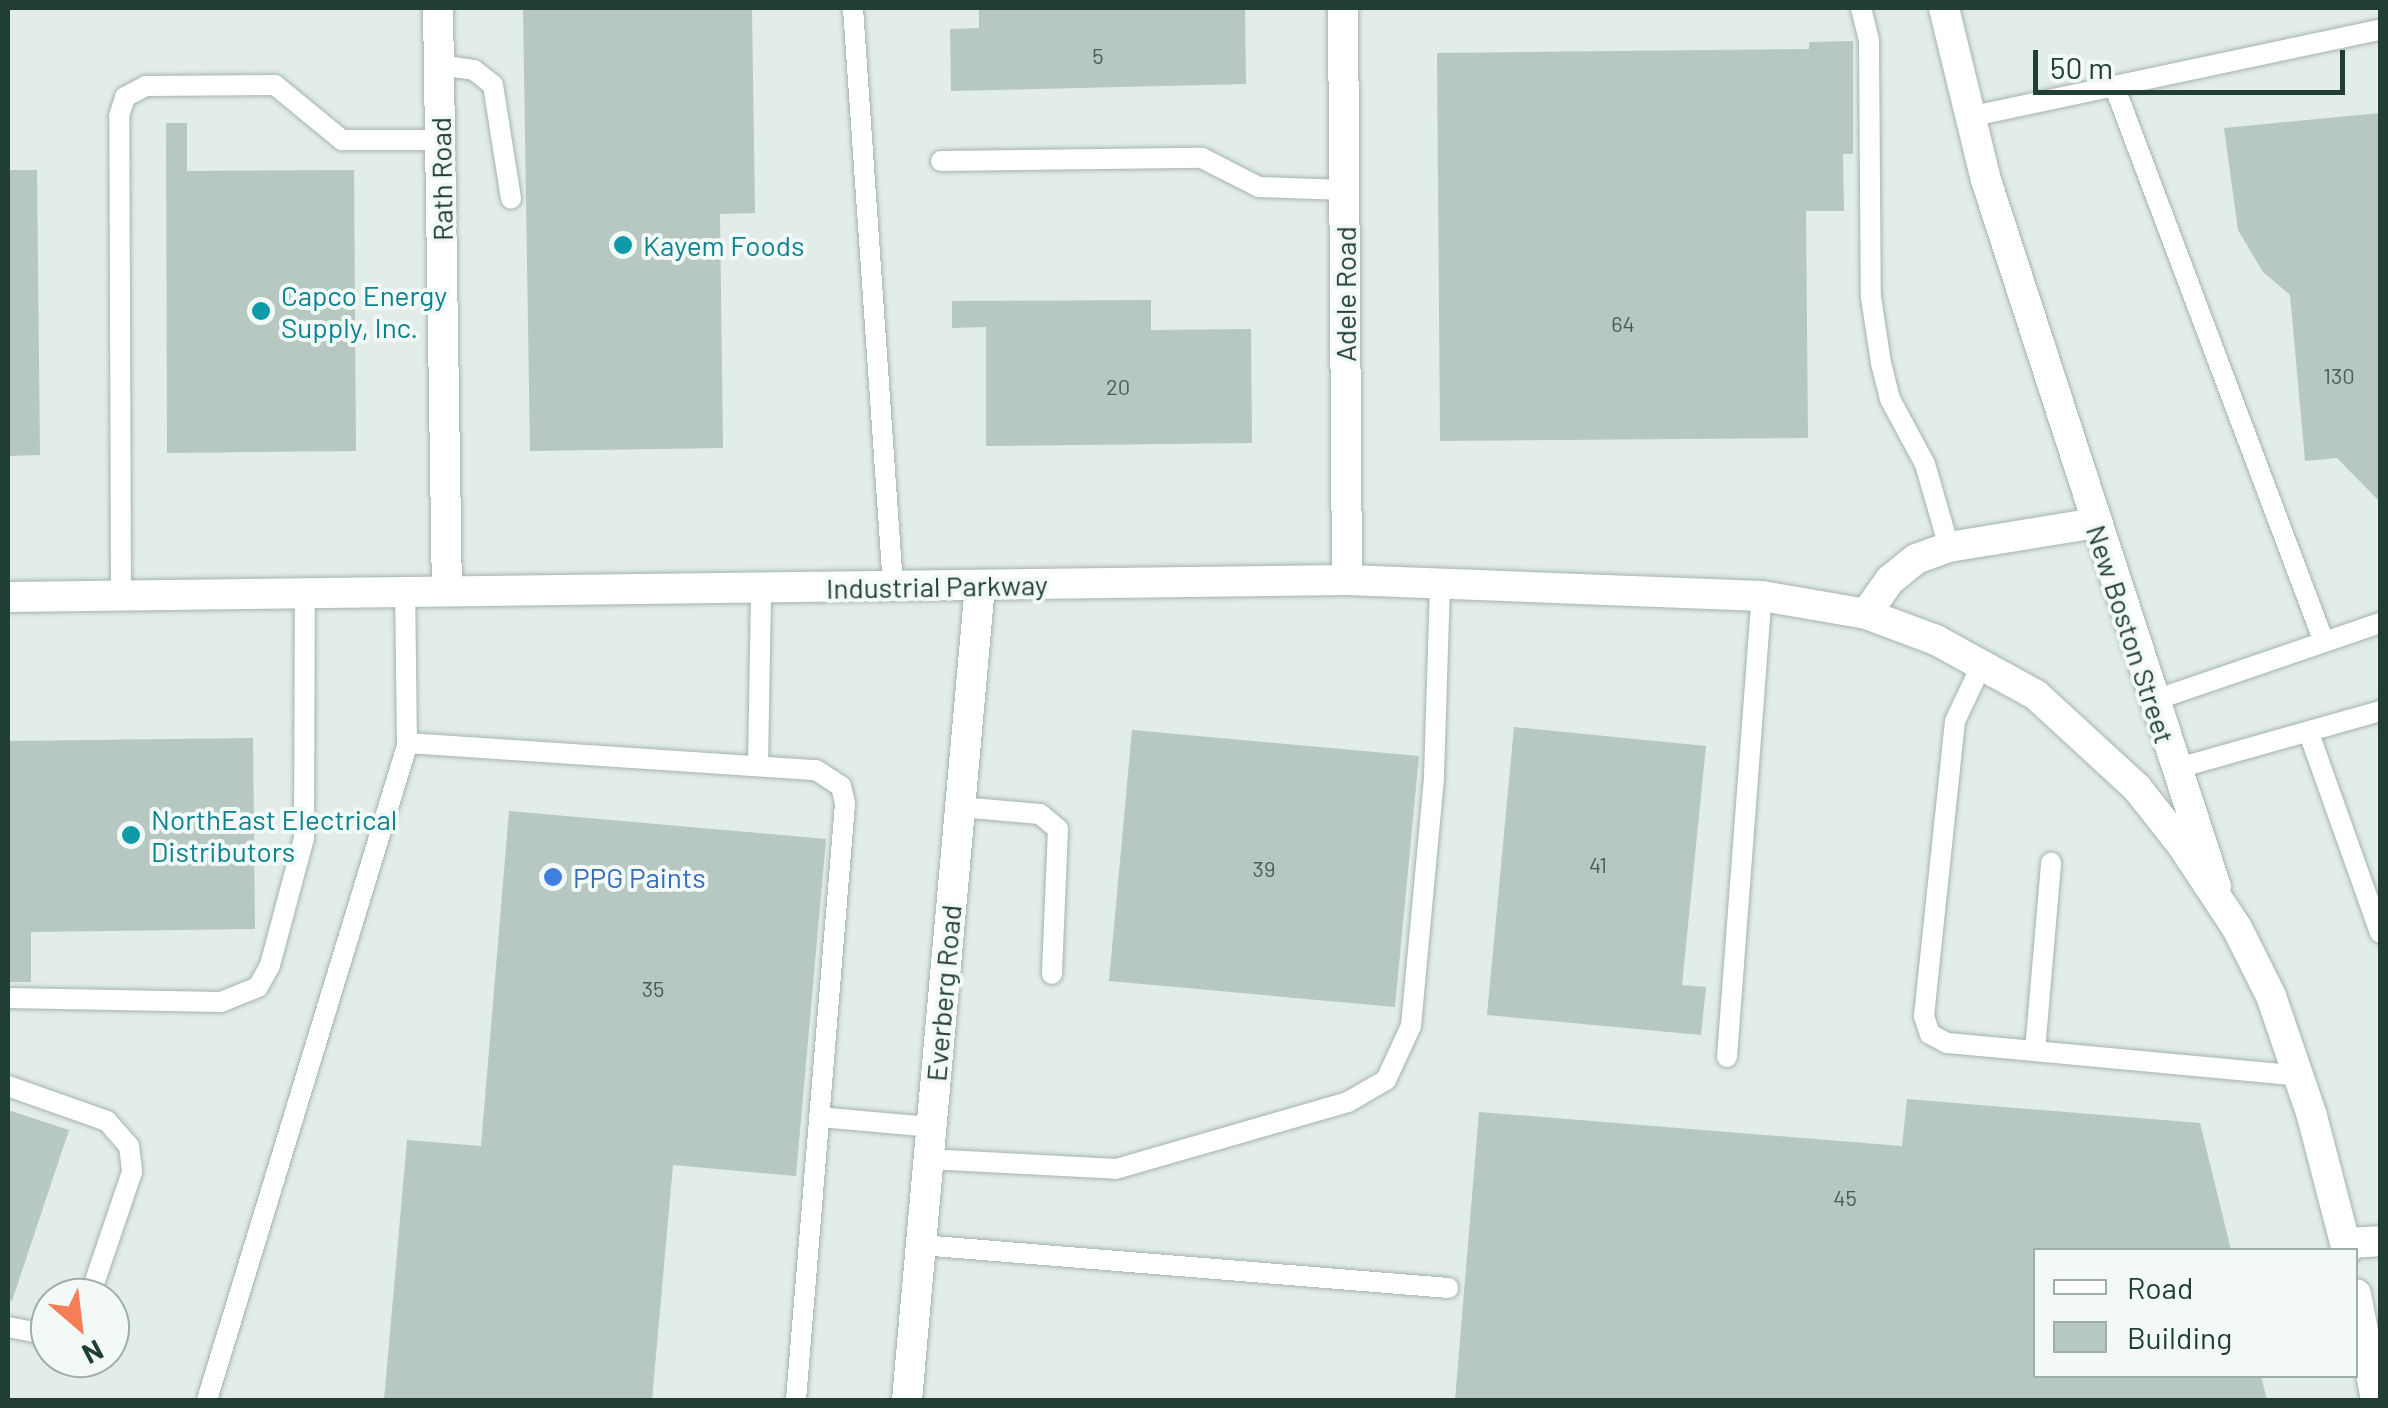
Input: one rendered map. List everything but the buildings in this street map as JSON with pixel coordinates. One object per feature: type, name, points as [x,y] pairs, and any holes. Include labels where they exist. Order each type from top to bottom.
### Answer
[{"type":"street","name":"Rath Road","points":[[438,8],[447,592]]},
{"type":"street","name":"Adele Road","points":[[1343,8],[1347,580]]},
{"type":"street","name":"New Boston Street","points":[[1944,8],[1968,117],[2152,701],[2222,904],[2271,996],[2300,1076],[2347,1247]]},
{"type":"street","points":[[1866,614],[1890,580],[1916,559],[1949,547],[2095,523]]},
{"type":"street","name":"Industrial Parkway","points":[[8,598],[1347,580],[1762,596],[1866,614],[1982,664],[2036,695],[2090,740],[2136,788],[2222,904]]},
{"type":"street","name":"Everberg Road","points":[[907,1400],[980,585]]},
{"type":"street","points":[[2347,1247],[2380,1240]]},
{"type":"street","points":[[2358,1305],[2376,1400]]},
{"type":"lane","points":[[853,8],[893,586]]},
{"type":"lane","points":[[1861,8],[1869,41],[1871,297],[1880,363],[1890,399],[1925,464],[1949,547]]},
{"type":"lane","points":[[1968,117],[2380,30]]},
{"type":"lane","points":[[439,65],[474,70],[493,85],[511,199]]},
{"type":"lane","points":[[121,596],[118,116],[125,98],[146,86],[275,85],[342,140],[440,140]]},
{"type":"lane","points":[[2115,88],[2324,642]]},
{"type":"lane","points":[[941,162],[1194,158],[1259,187],[1344,190]]},
{"type":"lane","points":[[928,1159],[1116,1169],[1348,1102],[1386,1080],[1411,1026],[1434,776],[1440,583]]},
{"type":"lane","points":[[758,766],[762,588]]},
{"type":"lane","points":[[207,1400],[407,742],[405,592]]},
{"type":"lane","points":[[8,998],[222,1002],[258,987],[270,966],[304,838],[305,594]]},
{"type":"lane","points":[[1727,1057],[1762,596]]},
{"type":"lane","points":[[2152,701],[2380,623]]},
{"type":"lane","points":[[1982,664],[1955,720],[1924,1021],[1942,1042],[2300,1076]]},
{"type":"lane","points":[[2175,768],[2310,736],[2380,711]]},
{"type":"lane","points":[[2310,736],[2380,933]]},
{"type":"lane","points":[[407,742],[828,773],[845,798],[796,1400]]},
{"type":"lane","points":[[960,807],[1040,814],[1058,829],[1062,846],[1052,974]]},
{"type":"lane","points":[[2035,1051],[2051,863]]},
{"type":"lane","points":[[8,1086],[106,1120],[129,1146],[132,1172],[96,1278]]},
{"type":"lane","points":[[819,1116],[931,1127]]},
{"type":"lane","points":[[921,1245],[1448,1288]]},
{"type":"place","name":"Kayem Foods","points":[[623,245]]},
{"type":"place","name":"Capco Energy Supply, Inc.","points":[[261,311]]},
{"type":"place","name":"NorthEast Electrical Distributors","points":[[131,835]]},
{"type":"place","name":"PPG Paints","points":[[553,877]]}]
